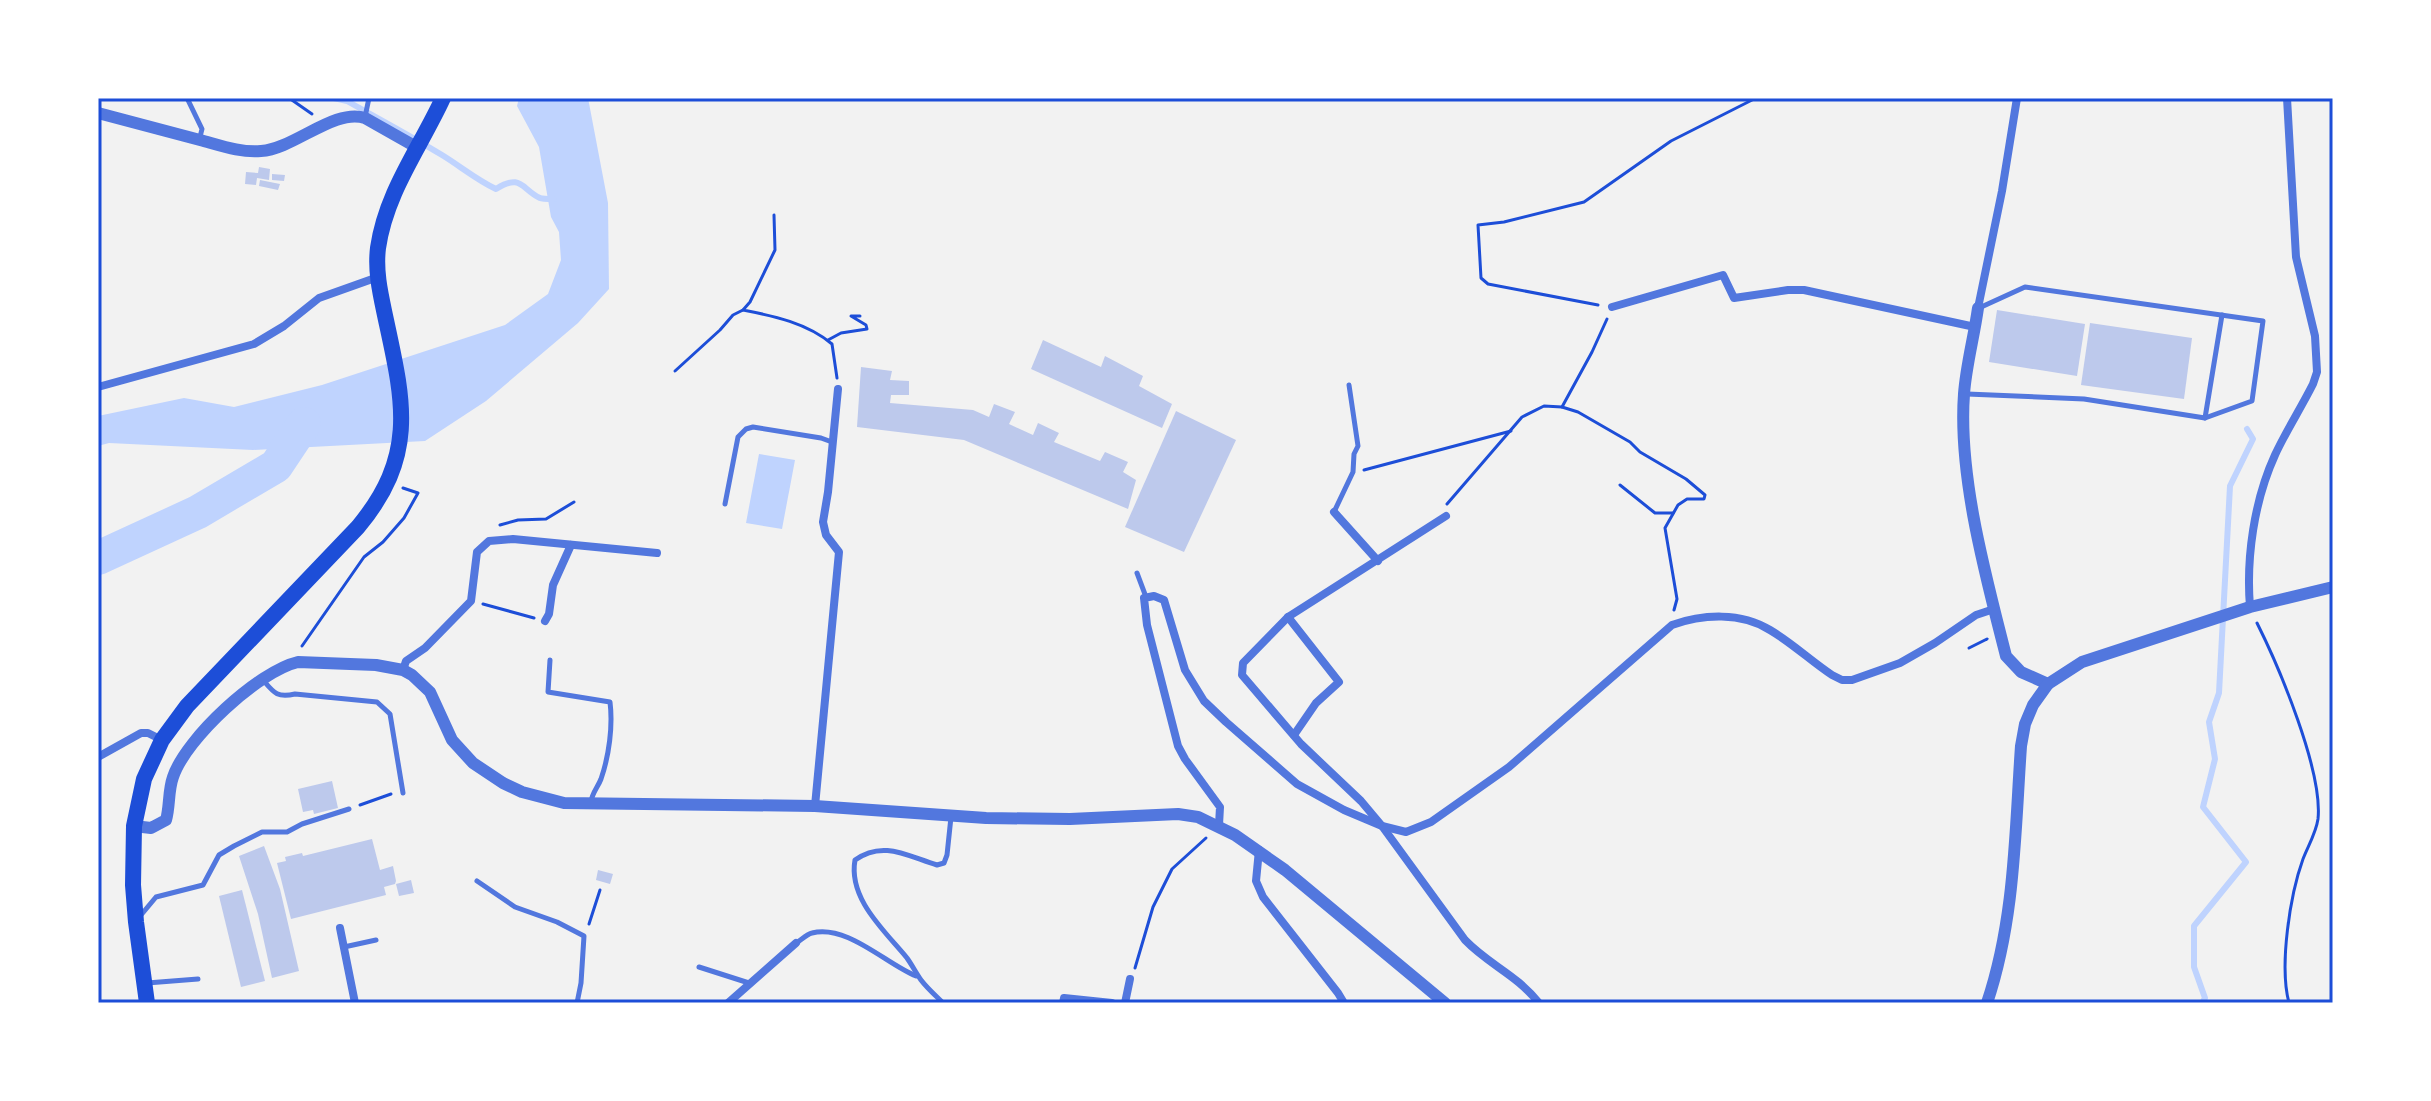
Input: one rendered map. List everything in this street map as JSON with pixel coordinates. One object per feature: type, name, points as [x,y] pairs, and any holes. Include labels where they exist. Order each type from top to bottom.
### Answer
[{"type":"main road","points":[[147,1003],[133,885],[134,826],[144,779],[162,740],[196,696],[358,527],[391,476],[401,433],[401,398],[378,277],[378,248],[396,187],[443,98]]},
{"type":"street","points":[[2017,98],[1964,393],[1964,445],[1968,487],[2006,656],[2021,672],[2048,684]]},
{"type":"street","points":[[2250,607],[2250,557],[2266,476],[2317,372],[2315,336],[2296,257],[2287,98]]},
{"type":"street","points":[[98,113],[246,151],[280,147],[347,116],[357,115],[418,148]]},
{"type":"street","points":[[1612,307],[1723,275],[1734,298],[1804,290],[1975,327]]},
{"type":"street","points":[[98,387],[254,344],[284,326],[319,298],[378,277]]},
{"type":"street","points":[[815,806],[839,552],[826,535],[823,522],[838,389]]},
{"type":"street","points":[[1334,512],[1378,561]]},
{"type":"street","points":[[1446,516],[1288,617],[1243,663],[1242,675],[1301,744],[1361,801],[1465,940],[1518,980],[1539,1003]]},
{"type":"street","points":[[403,670],[406,661],[425,648],[471,601],[477,552],[489,541],[513,539],[657,553]]},
{"type":"street","points":[[545,621],[553,585],[571,545]]},
{"type":"street","points":[[1987,1003],[2001,950],[2009,900],[2025,724],[2033,705],[2048,684],[2066,670],[2098,655],[2250,607],[2333,587]]},
{"type":"street","points":[[1219,825],[1220,807],[1185,759],[1174,734],[1143,608],[1146,597],[1164,600],[1185,670],[1212,708],[1297,784],[1344,810],[1406,832],[1431,822],[1509,767],[1672,625],[1711,617],[1748,621],[1770,629],[1832,675],[1842,680],[1852,680],[1900,663],[1976,615],[1994,609]]},
{"type":"street","points":[[1288,617],[1339,682],[1316,703],[1294,735]]},
{"type":"street","points":[[134,826],[151,828],[166,820],[173,777],[184,757],[207,727],[262,678],[298,662],[376,665],[403,670],[420,680],[430,692],[452,740],[473,763],[522,792],[564,803],[815,806],[951,817],[1070,819],[1178,814],[1198,817],[1219,825],[1259,850],[1445,1003]]},
{"type":"street","points":[[98,757],[141,733],[162,740]]},
{"type":"street","points":[[1259,850],[1256,881],[1263,897],[1344,1003]]},
{"type":"street","points":[[340,928],[355,1003]]},
{"type":"street","points":[[728,1003],[796,943]]},
{"type":"street","points":[[1125,1003],[1130,979]]},
{"type":"street","points":[[1063,1003],[1064,998],[1112,1003]]},
{"type":"lane","points":[[187,98],[202,129],[199,140]]},
{"type":"lane","points":[[365,118],[369,98]]},
{"type":"lane","points":[[1964,393],[2084,399],[2205,418],[2252,401],[2263,321],[2025,287],[1978,308]]},
{"type":"lane","points":[[2205,418],[2222,315]]},
{"type":"lane","points":[[1334,512],[1353,472],[1354,454],[1358,446],[1349,385]]},
{"type":"lane","points":[[725,504],[738,437],[746,429],[753,427],[833,442]]},
{"type":"lane","points":[[1137,573],[1146,597]]},
{"type":"lane","points":[[550,660],[546,695],[610,702],[612,713],[607,757],[590,804]]},
{"type":"lane","points":[[262,678],[275,693],[284,696],[295,694],[383,705],[390,714],[403,793]]},
{"type":"lane","points":[[136,922],[156,897],[203,885],[219,855],[234,846],[262,832],[287,832],[349,809]]},
{"type":"lane","points":[[943,1003],[868,910],[853,872],[855,860],[868,851],[880,849],[937,865],[944,863],[951,817]]},
{"type":"lane","points":[[477,881],[515,907],[557,922],[584,936],[577,1003]]},
{"type":"lane","points":[[796,943],[811,933],[834,933],[854,939],[898,969],[919,977]]},
{"type":"lane","points":[[344,947],[376,940]]},
{"type":"lane","points":[[699,967],[750,984]]},
{"type":"lane","points":[[145,983],[198,979]]},
{"type":"path","points":[[289,98],[325,126]]},
{"type":"path","points":[[1562,407],[1612,307],[1488,284],[1481,278],[1478,225],[1504,222],[1584,202],[1671,141],[1756,98]]},
{"type":"path","points":[[675,371],[750,302],[775,250],[774,215]]},
{"type":"path","points":[[743,310],[782,317],[828,340],[832,344],[838,389]]},
{"type":"path","points":[[828,340],[841,333],[867,329],[866,325],[851,316],[860,316]]},
{"type":"path","points":[[1446,516],[1445,507],[1522,417],[1544,406],[1578,412],[1630,442],[1705,495],[1704,499],[1687,499],[1678,505],[1665,528],[1677,599],[1672,625]]},
{"type":"path","points":[[1353,472],[1513,430]]},
{"type":"path","points":[[298,662],[298,653],[364,557],[383,542],[404,518],[418,493],[391,476]]},
{"type":"path","points":[[1620,485],[1655,513],[1673,513]]},
{"type":"path","points":[[489,541],[484,535],[487,528],[518,520],[546,519],[574,502]]},
{"type":"path","points":[[486,605],[545,621]]},
{"type":"path","points":[[2250,607],[2275,659],[2313,770],[2318,799],[2318,822],[2302,861],[2289,923],[2285,952],[2289,1003]]},
{"type":"path","points":[[349,809],[403,793]]},
{"type":"path","points":[[1130,979],[1153,907],[1172,869],[1219,825]]},
{"type":"path","points":[[584,936],[594,915],[600,890]]},
{"type":"water","points":[[519,98],[588,98],[608,203],[609,289],[578,323],[486,401],[425,441],[253,450],[109,443],[98,446],[98,416],[184,398],[234,407],[322,385],[505,325],[548,294],[561,260],[559,232],[551,217],[539,147],[517,106]]},
{"type":"water","points":[[759,454],[795,460],[782,529],[746,523]]},
{"type":"building","points":[[259,167],[270,169],[269,180],[257,178],[256,185],[245,184],[246,172],[258,173]]},
{"type":"building","points":[[272,174],[285,175],[284,181],[272,180]]},
{"type":"building","points":[[260,180],[280,184],[278,190],[259,186]]},
{"type":"building","points":[[1997,310],[2085,324],[2077,376],[1989,362]]},
{"type":"building","points":[[2090,323],[2192,338],[2184,399],[2081,385]]},
{"type":"building","points":[[1043,340],[1101,367],[1105,356],[1143,376],[1139,386],[1172,404],[1162,428],[1031,369]]},
{"type":"building","points":[[861,367],[892,371],[890,380],[909,381],[909,395],[891,395],[890,403],[973,410],[989,417],[994,404],[1015,412],[1009,424],[1033,435],[1038,423],[1059,433],[1054,442],[1100,461],[1105,452],[1128,462],[1123,472],[1136,480],[1128,509],[964,440],[857,427]]},
{"type":"building","points":[[1176,411],[1236,440],[1184,552],[1125,527]]},
{"type":"building","points":[[332,781],[338,808],[314,814],[313,810],[303,812],[298,789]]},
{"type":"building","points":[[372,839],[380,870],[393,866],[396,881],[384,887],[386,895],[291,919],[277,863],[286,861],[285,857],[302,853],[303,856]]},
{"type":"building","points":[[264,846],[280,889],[299,971],[272,978],[258,914],[239,856]]},
{"type":"building","points":[[598,870],[613,874],[610,884],[596,880]]},
{"type":"building","points":[[411,880],[414,893],[399,896],[396,884]]},
{"type":"building","points":[[242,890],[265,981],[241,987],[219,896]]},
{"type":"waterway","points":[[334,98],[347,101],[496,189],[516,182],[540,198],[554,199]]},
{"type":"waterway","points":[[98,558],[198,512],[276,466],[304,424]]},
{"type":"waterway","points":[[2202,1003],[2205,998],[2194,967],[2194,926],[2246,862],[2203,807],[2215,759],[2209,722],[2219,693],[2230,486],[2253,439],[2247,429]]}]
